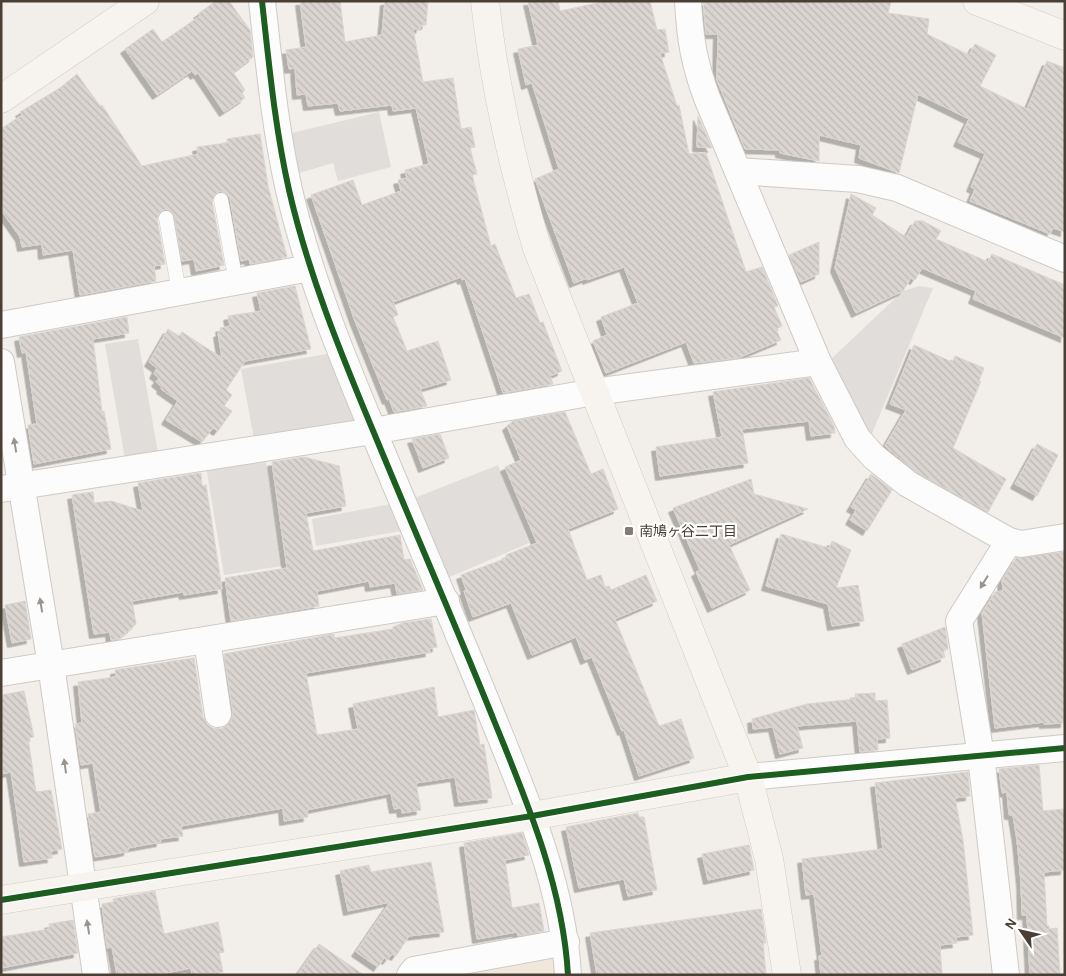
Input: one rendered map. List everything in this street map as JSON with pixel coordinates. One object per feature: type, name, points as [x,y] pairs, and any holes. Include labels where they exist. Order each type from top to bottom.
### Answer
[{"type":"street","points":[[1,99],[145,1]]},
{"type":"street","points":[[262,1],[274,109],[289,190],[310,268],[373,431],[446,601],[532,816],[542,844],[566,942],[568,975]]},
{"type":"street","points":[[484,1],[499,104],[515,173],[537,248],[748,777],[769,859],[787,975]]},
{"type":"street","points":[[688,1],[690,38],[697,70],[818,362],[857,438],[874,457],[908,484],[1009,541],[1021,544],[1065,537]]},
{"type":"street","points":[[977,1],[1065,36]]},
{"type":"street","points":[[738,171],[858,179],[897,188],[1065,259]]},
{"type":"street","points":[[1,325],[310,268]]},
{"type":"street","points":[[1,362],[11,488],[51,665],[96,975]]},
{"type":"street","points":[[11,488],[373,431],[594,392],[818,362]]},
{"type":"street","points":[[1006,975],[981,756],[959,621],[1009,541]]},
{"type":"street","points":[[1,673],[446,601]]},
{"type":"street","points":[[207,640],[218,714]]},
{"type":"street","points":[[1,900],[532,816],[748,777],[1065,748]]},
{"type":"street","points":[[410,975],[414,970],[566,942]]},
{"type":"lane","points":[[221,200],[236,282]]},
{"type":"lane","points":[[166,218],[179,292]]},
{"type":"shaded area","points":[[379,112],[391,167],[338,181],[333,163],[296,174],[288,134]]},
{"type":"shaded area","points":[[919,286],[933,288],[870,438],[829,361],[903,291]]},
{"type":"shaded area","points":[[138,339],[158,453],[125,459],[105,344]]},
{"type":"shaded area","points":[[332,353],[358,412],[350,426],[254,439],[241,369]]},
{"type":"shaded area","points":[[265,456],[282,566],[224,575],[206,466]]},
{"type":"shaded area","points":[[498,465],[529,543],[445,579],[412,499]]},
{"type":"shaded area","points":[[391,504],[401,531],[316,546],[312,519]]},
{"type":"shaded area","points":[[548,952],[558,960],[558,975],[429,975]]},
{"type":"building","points":[[216,1],[229,1],[250,30],[253,57],[233,72],[245,90],[242,93],[245,98],[224,112],[198,73],[195,75],[192,71],[157,95],[125,49],[153,29],[162,42],[200,16],[198,14]]},
{"type":"building","points":[[300,1],[340,1],[345,42],[382,35],[385,1],[428,1],[426,25],[421,25],[420,29],[413,29],[423,82],[453,78],[461,129],[471,127],[475,147],[470,148],[477,174],[472,175],[491,246],[495,244],[516,298],[529,294],[540,323],[543,322],[562,371],[550,376],[553,384],[503,393],[465,279],[462,280],[461,277],[393,302],[398,315],[393,317],[407,351],[438,341],[451,380],[420,389],[427,406],[394,412],[389,399],[387,400],[355,321],[311,195],[353,180],[362,205],[401,191],[398,180],[407,178],[405,170],[429,164],[416,108],[393,111],[392,105],[340,111],[338,103],[308,106],[306,94],[297,95],[295,68],[289,69],[286,50],[306,47]]},
{"type":"building","points":[[528,1],[558,1],[560,11],[607,1],[650,1],[657,30],[665,29],[669,52],[660,53],[677,106],[679,105],[689,154],[706,153],[746,272],[762,267],[778,306],[774,307],[782,326],[776,329],[781,340],[738,358],[694,363],[686,342],[606,373],[593,341],[607,335],[601,317],[638,303],[624,267],[574,283],[535,179],[559,169],[532,83],[526,85],[518,49],[538,45]]},
{"type":"building","points":[[703,1],[891,2],[888,13],[929,19],[927,34],[969,55],[975,44],[996,55],[980,86],[1027,109],[1047,61],[1065,68],[1065,232],[1053,228],[1050,234],[970,201],[975,189],[971,187],[985,154],[958,142],[969,119],[918,94],[899,173],[859,158],[861,145],[819,135],[819,161],[780,153],[780,150],[745,149],[717,80],[718,34],[706,34]]},
{"type":"building","points":[[77,74],[100,106],[102,105],[142,166],[198,154],[197,147],[227,143],[227,139],[260,134],[268,186],[287,257],[250,264],[249,259],[241,261],[230,198],[227,194],[220,191],[215,194],[212,202],[224,265],[196,271],[194,259],[182,261],[174,216],[169,210],[165,209],[160,212],[157,219],[165,264],[154,266],[156,281],[80,295],[73,250],[43,255],[42,244],[22,247],[20,237],[1,210],[1,129],[22,115],[20,112],[60,88]]},
{"type":"building","points":[[698,116],[712,148],[697,147]]},
{"type":"building","points":[[851,194],[876,208],[872,215],[906,237],[915,221],[923,221],[941,231],[936,239],[988,262],[992,254],[1065,285],[1065,338],[973,299],[976,291],[922,268],[915,280],[911,278],[903,291],[856,313],[835,268]]},
{"type":"building","points":[[819,242],[819,274],[801,282],[789,255]]},
{"type":"building","points":[[295,286],[311,349],[245,361],[226,390],[232,395],[224,406],[232,411],[218,431],[213,428],[202,442],[166,420],[178,401],[161,389],[162,387],[156,382],[159,378],[154,374],[157,368],[149,362],[168,329],[179,336],[182,332],[222,358],[218,333],[221,332],[220,328],[230,326],[228,316],[261,311],[257,293]]},
{"type":"building","points":[[127,317],[129,333],[93,339],[102,412],[104,411],[111,449],[34,464],[28,425],[37,424],[26,352],[22,353],[19,337]]},
{"type":"building","points":[[914,345],[952,362],[955,356],[984,368],[979,381],[981,381],[953,448],[1006,479],[988,512],[916,472],[885,446],[906,410],[890,404]]},
{"type":"building","points":[[809,378],[834,426],[835,433],[811,436],[809,421],[742,429],[748,463],[660,476],[656,447],[722,437],[713,392]]},
{"type":"building","points":[[565,412],[591,474],[603,469],[618,509],[568,529],[587,580],[601,575],[605,587],[609,586],[611,590],[646,575],[657,601],[615,619],[659,726],[681,719],[694,758],[639,776],[624,730],[622,731],[592,657],[585,660],[576,637],[532,655],[511,603],[473,617],[464,591],[466,590],[461,575],[507,558],[506,555],[537,543],[505,467],[521,460],[507,426],[513,421]]},
{"type":"building","points":[[440,434],[449,458],[423,468],[412,439]]},
{"type":"building","points":[[1037,444],[1058,455],[1037,496],[1015,484]]},
{"type":"building","points":[[304,457],[339,466],[346,506],[306,513],[313,551],[400,535],[404,560],[410,559],[423,590],[397,594],[395,583],[370,587],[369,581],[317,591],[319,606],[231,621],[225,578],[287,568],[272,462]]},
{"type":"building","points":[[201,473],[202,486],[206,485],[222,589],[184,595],[183,592],[132,601],[136,624],[119,639],[111,640],[110,632],[94,634],[72,495],[93,492],[94,503],[111,501],[143,511],[138,483]]},
{"type":"building","points":[[871,474],[892,490],[867,531],[850,520],[856,510],[851,507]]},
{"type":"building","points":[[751,479],[754,494],[808,509],[729,545],[750,590],[712,608],[696,572],[700,570],[673,508]]},
{"type":"building","points":[[781,534],[829,548],[832,541],[851,550],[836,588],[858,585],[864,621],[832,626],[828,604],[766,586]]},
{"type":"building","points":[[1065,552],[1065,723],[1044,724],[1044,722],[995,728],[982,613],[995,592],[1003,591],[1002,580],[1016,558]]},
{"type":"building","points":[[25,601],[31,639],[12,643],[5,605]]},
{"type":"building","points":[[431,619],[437,647],[429,649],[430,652],[306,673],[317,735],[358,729],[353,704],[434,687],[438,717],[474,710],[480,745],[484,744],[492,798],[459,802],[455,777],[416,783],[421,810],[402,813],[401,808],[394,809],[391,793],[307,810],[308,817],[284,821],[283,808],[181,826],[183,836],[160,839],[161,842],[128,848],[128,851],[120,853],[95,857],[88,814],[101,812],[93,763],[81,765],[75,724],[82,723],[78,682],[116,677],[115,670],[194,658],[203,717],[212,728],[221,729],[228,725],[232,719],[233,712],[224,654],[334,634],[334,638],[393,629],[393,627],[403,623]]},
{"type":"building","points":[[945,627],[948,649],[943,651],[945,657],[912,670],[902,644]]},
{"type":"building","points":[[24,691],[34,737],[28,738],[36,792],[51,790],[62,849],[51,851],[52,858],[24,862],[11,772],[1,774],[1,695]]},
{"type":"building","points":[[875,693],[875,701],[887,700],[890,738],[877,739],[878,750],[860,752],[857,721],[797,726],[803,748],[780,754],[773,727],[753,729],[752,719],[807,704],[856,699],[855,694]]},
{"type":"building","points":[[1039,765],[1043,811],[1065,809],[1065,870],[1044,872],[1047,926],[1049,926],[1049,929],[1057,928],[1060,975],[1030,975],[1027,915],[1022,915],[1017,840],[1013,815],[1009,815],[1007,792],[1002,793],[999,769]]},
{"type":"building","points":[[968,772],[970,796],[955,798],[963,840],[973,935],[956,937],[957,943],[940,945],[942,975],[821,975],[819,956],[822,956],[814,894],[806,895],[802,859],[883,849],[875,783]]},
{"type":"building","points":[[638,813],[639,817],[644,817],[657,890],[628,896],[624,879],[579,888],[566,827]]},
{"type":"building","points":[[522,833],[529,855],[505,860],[512,908],[539,903],[544,931],[518,936],[517,932],[477,939],[464,843]]},
{"type":"building","points":[[749,845],[754,870],[708,880],[702,854]]},
{"type":"building","points":[[431,862],[444,932],[409,936],[396,956],[392,954],[387,960],[384,958],[378,967],[356,952],[390,902],[348,911],[340,871],[369,865],[371,872]]},
{"type":"building","points":[[155,891],[164,934],[218,922],[224,952],[219,953],[223,972],[192,975],[191,968],[156,975],[117,975],[112,947],[107,948],[102,904],[114,902],[113,899]]},
{"type":"building","points":[[761,909],[766,943],[763,943],[766,975],[597,975],[590,933]]},
{"type":"building","points":[[73,920],[78,953],[1,968],[1,937],[50,929],[49,924]]},
{"type":"building","points":[[319,944],[364,975],[297,975]]},
{"type":"cycle path","points":[[262,1],[280,143],[289,190],[306,252],[326,313],[349,373],[520,784],[551,878],[565,942],[568,975]]},
{"type":"cycle path","points":[[1,900],[532,816],[748,777],[1065,748]]},
{"type":"place","name":"南鳩ヶ谷二丁目","points":[[629,531]]}]
